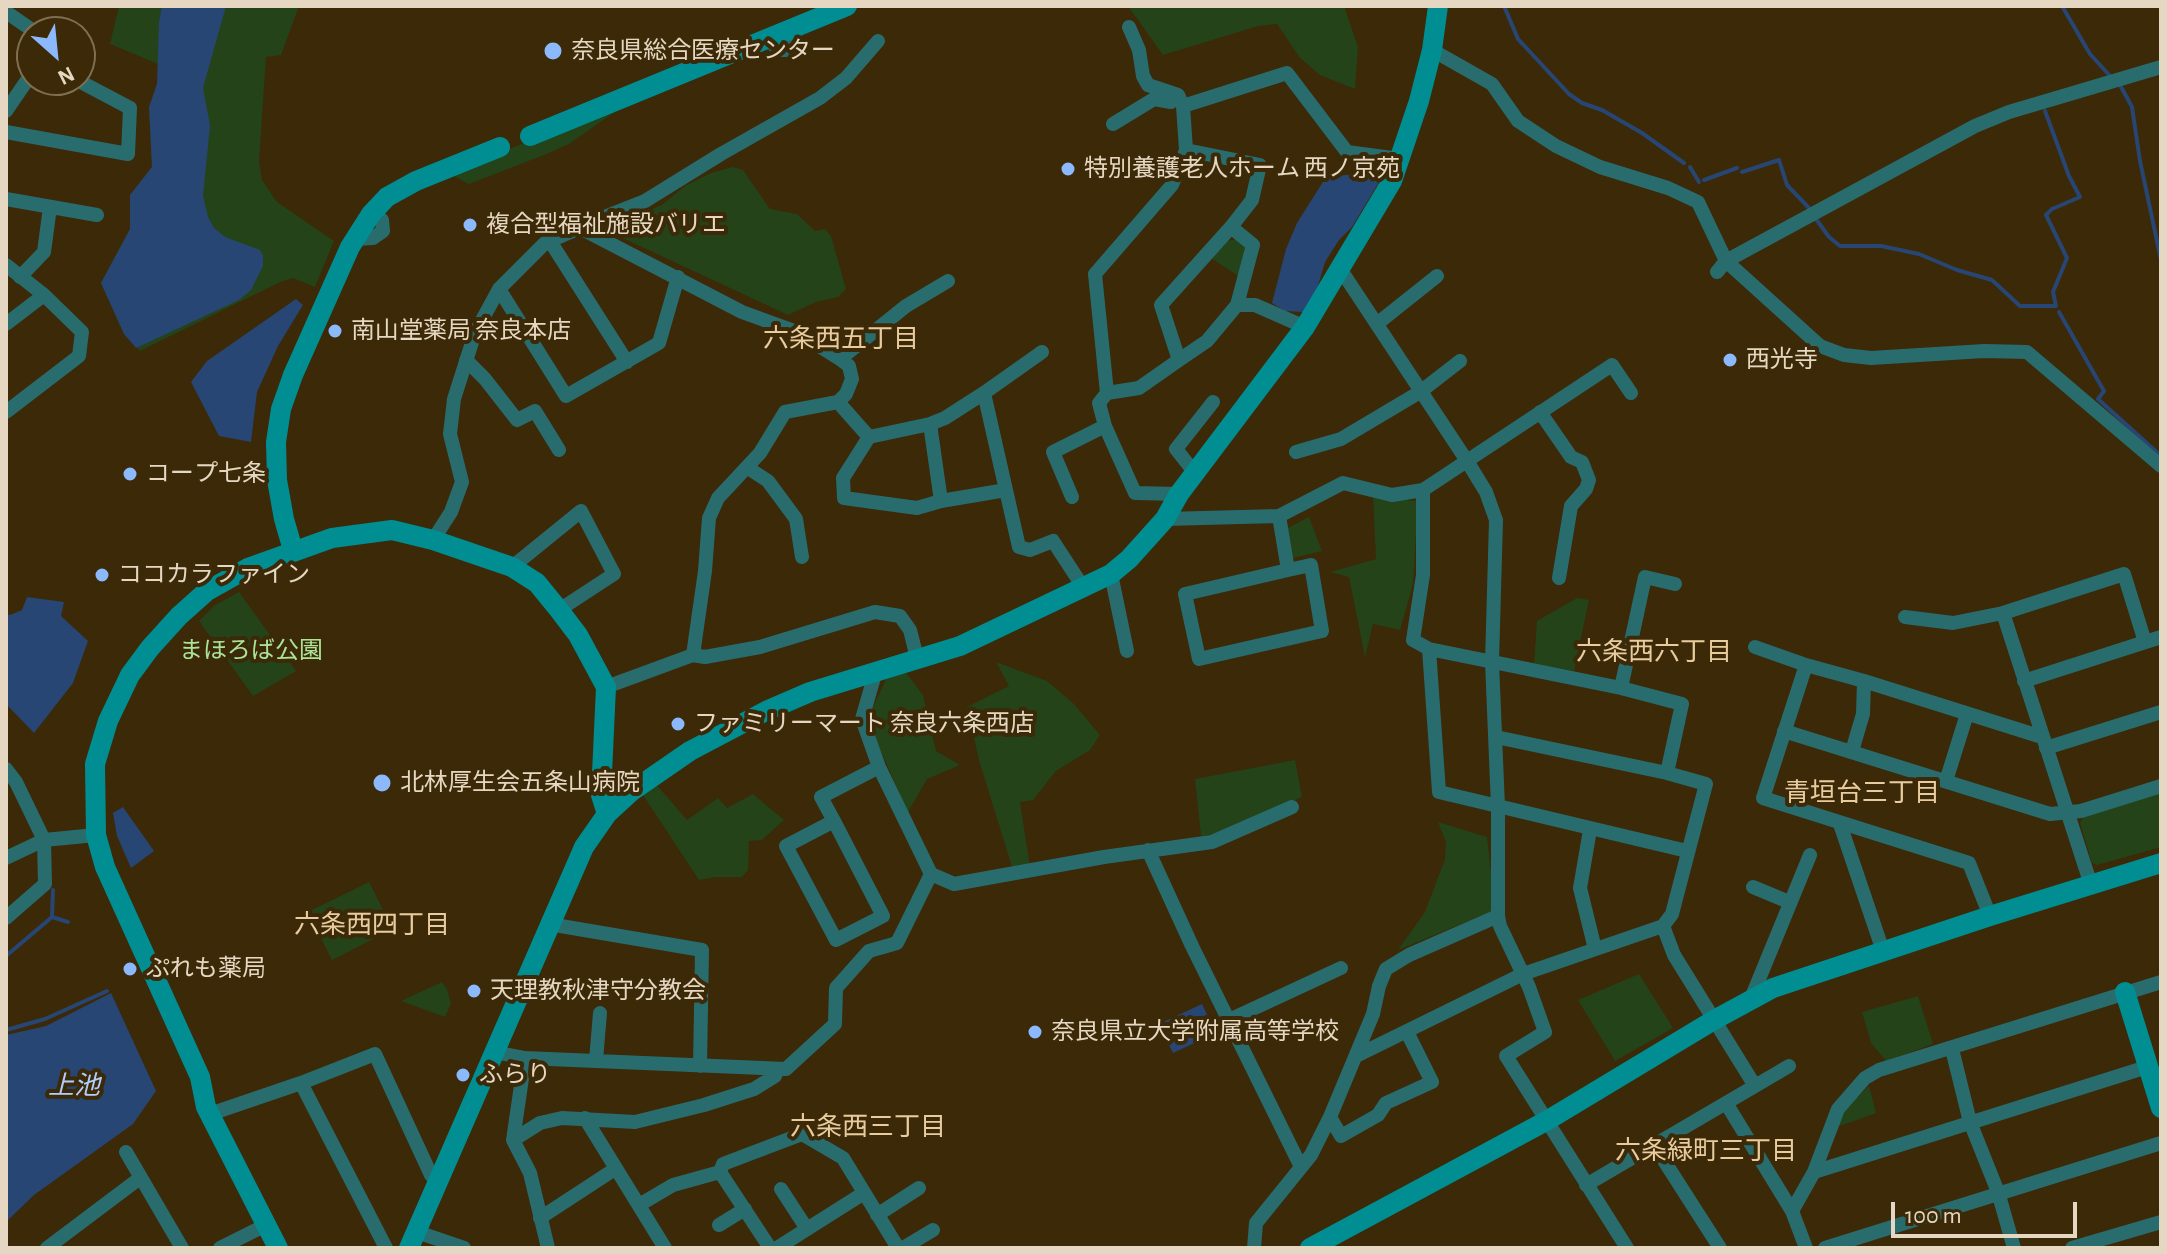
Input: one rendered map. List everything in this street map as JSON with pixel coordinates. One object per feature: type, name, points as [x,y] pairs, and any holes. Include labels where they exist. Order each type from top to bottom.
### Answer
[{"type":"street","points":[[530,136],[847,6]]},
{"type":"street","points":[[464,1248],[413,1240],[584,847],[607,814],[632,791],[690,751],[725,732],[810,692],[960,646],[1111,574],[1129,559],[1165,519],[1179,494],[1305,327],[1392,181],[1432,50],[1438,6]]},
{"type":"street","points":[[1107,393],[1095,274],[1172,185],[1186,150],[1183,106],[1178,95],[1148,85],[1129,27]]},
{"type":"street","points":[[433,540],[451,512],[462,482],[450,434],[454,399],[475,333],[499,289],[545,243],[645,201],[820,98],[846,78],[878,41]]},
{"type":"street","points":[[1432,50],[1492,84],[1518,121],[1556,146],[1600,167],[1668,188],[1698,202],[1722,267],[1820,346],[1844,355],[1871,358],[2009,350],[2027,352],[2161,466]]},
{"type":"street","points":[[1722,267],[1975,126],[2009,112],[2161,67]]},
{"type":"street","points":[[1113,124],[1154,99],[1183,106],[1287,73],[1347,152],[1400,159]]},
{"type":"street","points":[[6,132],[128,154],[130,108],[96,90]]},
{"type":"street","points":[[293,550],[277,480],[276,442],[281,409],[293,375],[355,239],[373,211],[387,197],[416,181],[500,147]]},
{"type":"street","points":[[1179,360],[1161,305],[1252,200],[1260,165],[1186,150]]},
{"type":"street","points":[[6,199],[97,215]]},
{"type":"street","points":[[20,277],[44,252],[50,207]]},
{"type":"street","points":[[1179,494],[1135,493],[1105,426],[1099,403],[1107,393],[1139,388],[1207,341],[1237,305],[1253,245],[1231,227]]},
{"type":"street","points":[[577,229],[678,277],[742,312],[797,332],[849,366],[852,379],[846,394],[838,402],[785,412],[760,453],[718,498],[709,518],[693,655]]},
{"type":"street","points":[[550,241],[627,362]]},
{"type":"street","points":[[6,265],[44,295],[82,332],[79,356],[6,412]]},
{"type":"street","points":[[1339,267],[1467,461],[1486,492],[1496,520],[1492,662],[1498,807],[1498,916],[1545,1032],[1506,1056],[1624,1246]]},
{"type":"street","points":[[1378,323],[1437,276]]},
{"type":"street","points":[[499,289],[566,396],[659,343],[678,277]]},
{"type":"street","points":[[840,359],[906,306],[948,281]]},
{"type":"street","points":[[6,323],[44,295]]},
{"type":"street","points":[[1237,305],[1255,305],[1305,327]]},
{"type":"street","points":[[1006,490],[917,508],[844,498],[843,478],[869,437],[945,418],[1042,352]]},
{"type":"street","points":[[466,360],[517,420],[535,411],[559,450]]},
{"type":"street","points":[[1296,452],[1341,439],[1420,392],[1460,361]]},
{"type":"street","points":[[1165,519],[1279,516],[1343,483],[1392,495],[1423,490],[1612,365],[1631,393]]},
{"type":"street","points":[[984,393],[1019,547],[1030,550],[1053,541],[1083,587]]},
{"type":"street","points":[[838,402],[869,437]]},
{"type":"street","points":[[1195,473],[1176,449],[1213,402]]},
{"type":"street","points":[[1540,412],[1571,457],[1582,462],[1589,480],[1586,489],[1571,506],[1559,578]]},
{"type":"street","points":[[930,424],[941,501]]},
{"type":"street","points":[[1072,497],[1053,452],[1105,426]]},
{"type":"street","points":[[748,468],[768,481],[796,519],[802,557]]},
{"type":"street","points":[[1423,490],[1423,575],[1413,640],[1429,649],[1621,688],[1682,704],[1667,773]]},
{"type":"street","points":[[512,567],[581,511],[614,574],[559,610]]},
{"type":"street","points":[[1279,516],[1288,570]]},
{"type":"street","points":[[278,1248],[210,1114],[200,1077],[105,867],[96,835],[95,764],[108,721],[130,675],[179,616],[207,591],[248,568],[332,538],[392,530],[433,540],[512,567],[537,583],[578,635],[606,687],[601,795],[607,814]]},
{"type":"street","points":[[1311,565],[1322,631],[1199,659],[1185,594],[1288,570],[1311,565]]},
{"type":"street","points":[[1111,574],[1127,651]]},
{"type":"street","points":[[1905,617],[1953,623],[2003,613],[2124,574],[2145,642]]},
{"type":"street","points":[[1621,688],[1645,577],[1675,584]]},
{"type":"street","points":[[606,687],[693,655],[705,657],[760,647],[852,616],[875,612],[900,616],[910,630],[916,654],[922,660]]},
{"type":"street","points":[[2003,613],[2091,885]]},
{"type":"street","points":[[2024,681],[2161,637]]},
{"type":"street","points":[[1755,647],[1967,714],[2044,742],[2161,712]]},
{"type":"street","points":[[1429,649],[1439,792],[1687,851]]},
{"type":"street","points":[[1806,665],[1763,798],[1969,863],[1990,916]]},
{"type":"street","points":[[875,674],[862,719],[879,767],[931,874],[954,884],[1212,842],[1292,807]]},
{"type":"street","points":[[1852,751],[1863,714],[1864,681]]},
{"type":"street","points":[[1946,781],[1967,714]]},
{"type":"street","points":[[1784,731],[2050,814],[2081,811],[2161,786]]},
{"type":"street","points":[[1356,1056],[1523,974],[1663,926],[1672,914],[1706,784],[1496,737]]},
{"type":"street","points":[[834,821],[786,846],[836,940],[883,916],[834,821],[821,797],[879,767]]},
{"type":"street","points":[[6,769],[16,782],[44,840],[45,884],[6,918]]},
{"type":"street","points":[[1840,824],[1883,951]]},
{"type":"street","points":[[1590,830],[1580,888],[1595,949]]},
{"type":"street","points":[[6,858],[44,840],[96,835]]},
{"type":"street","points":[[1148,850],[1301,1167]]},
{"type":"street","points":[[1750,1001],[1810,855]]},
{"type":"street","points":[[1310,1248],[1548,1120],[1773,988],[2161,863]]},
{"type":"street","points":[[494,1052],[525,1058],[786,1069],[835,1024],[836,988],[869,951],[897,943],[931,874]]},
{"type":"street","points":[[1753,887],[1789,902]]},
{"type":"street","points":[[1254,1248],[1256,1223],[1311,1155],[1330,1117],[1373,1014],[1386,969],[1409,955],[1498,916]]},
{"type":"street","points":[[549,924],[702,950],[700,1066]]},
{"type":"street","points":[[1663,926],[1674,955],[1755,1086]]},
{"type":"street","points":[[1229,1020],[1341,968]]},
{"type":"street","points":[[1792,1211],[1814,1172],[1838,1109],[1865,1078],[1879,1070],[2161,982]]},
{"type":"street","points":[[2125,992],[2161,1108]]},
{"type":"street","points":[[596,1060],[600,1013]]},
{"type":"street","points":[[1330,1117],[1341,1136],[1378,1115],[1386,1103],[1432,1082],[1407,1032]]},
{"type":"street","points":[[1952,1049],[1970,1122],[1998,1192],[2014,1248]]},
{"type":"street","points":[[210,1114],[375,1054],[431,1175],[437,1181]]},
{"type":"street","points":[[525,1058],[513,1140],[530,1173],[548,1248]]},
{"type":"street","points":[[1586,1185],[1789,1066]]},
{"type":"street","points":[[1814,1172],[2147,1067]]},
{"type":"street","points":[[513,1140],[540,1123],[562,1118],[635,1122],[663,1115],[754,1089],[775,1076],[778,1069]]},
{"type":"street","points":[[301,1083],[386,1248]]},
{"type":"street","points":[[1726,1103],[1792,1211],[1806,1248]]},
{"type":"street","points":[[585,1118],[665,1248]]},
{"type":"street","points":[[720,1172],[723,1164],[802,1134],[843,1158],[896,1247],[933,1230]]},
{"type":"street","points":[[1825,1248],[2161,1143]]},
{"type":"street","points":[[1654,1145],[1720,1248]]},
{"type":"street","points":[[126,1152],[182,1248]]},
{"type":"street","points":[[540,1218],[615,1169]]},
{"type":"street","points":[[639,1205],[673,1185],[720,1172]]},
{"type":"street","points":[[720,1172],[770,1248]]},
{"type":"street","points":[[47,1248],[140,1178]]},
{"type":"street","points":[[877,1215],[919,1188]]},
{"type":"street","points":[[781,1189],[807,1229]]},
{"type":"street","points":[[777,1248],[864,1193]]},
{"type":"street","points":[[719,1225],[745,1209]]},
{"type":"street","points":[[2072,1248],[2161,1222]]},
{"type":"street","points":[[220,1248],[266,1225]]},
{"type":"green space","points":[[119,6],[299,6],[281,55],[266,57],[259,162],[262,180],[277,202],[334,241],[315,287],[293,278],[280,282],[140,351],[124,334],[101,283],[130,229],[130,195],[152,167],[149,107],[157,84],[158,64],[110,44]]},
{"type":"green space","points":[[1128,6],[1344,6],[1358,47],[1355,89],[1320,75],[1300,58],[1277,24],[1258,26],[1163,55]]},
{"type":"green space","points":[[629,102],[569,144],[549,153],[469,184],[448,173]]},
{"type":"green space","points":[[733,167],[743,170],[770,209],[797,214],[815,231],[825,229],[831,236],[846,289],[838,297],[816,302],[788,315],[612,233],[608,228],[608,224],[615,220],[663,204],[685,186],[711,173]]},
{"type":"green space","points":[[1237,239],[1245,248],[1241,278],[1211,258],[1227,241]]},
{"type":"green space","points":[[1373,497],[1418,501],[1413,584],[1400,630],[1373,624],[1365,657],[1349,577],[1330,572],[1376,559]]},
{"type":"green space","points":[[1309,517],[1322,551],[1293,558],[1286,529]]},
{"type":"green space","name":"まほろば公園","points":[[239,592],[296,671],[253,696],[199,621],[215,605]]},
{"type":"green space","points":[[1577,598],[1589,600],[1574,671],[1534,665],[1537,621]]},
{"type":"green space","points":[[996,662],[1047,681],[1074,704],[1100,735],[1090,750],[1056,771],[1033,800],[1020,802],[1030,867],[1013,870],[979,760],[967,707],[1009,686]]},
{"type":"green space","points":[[905,671],[923,695],[936,751],[960,765],[927,779],[908,812],[867,720],[887,677]]},
{"type":"green space","points":[[1295,760],[1302,797],[1214,834],[1201,836],[1195,779]]},
{"type":"green space","points":[[655,783],[687,820],[718,798],[727,808],[753,794],[784,820],[762,840],[749,841],[748,870],[742,877],[699,880],[643,795]]},
{"type":"green space","points":[[2161,792],[2161,847],[2097,865],[2092,863],[2080,823],[2084,816]]},
{"type":"green space","points":[[1438,822],[1487,837],[1495,910],[1398,950],[1425,912],[1445,859],[1446,842]]},
{"type":"green space","points":[[369,882],[393,929],[332,960],[308,912]]},
{"type":"green space","points":[[1639,974],[1673,1028],[1615,1061],[1578,1000]]},
{"type":"green space","points":[[442,982],[451,1004],[445,1017],[401,1001]]},
{"type":"green space","points":[[1918,996],[1933,1044],[1886,1061],[1871,1043],[1862,1012]]},
{"type":"green space","points":[[1869,1086],[1876,1113],[1837,1127],[1845,1109]]},
{"type":"water","points":[[162,6],[226,6],[203,88],[210,125],[203,196],[214,228],[225,237],[260,250],[263,266],[251,290],[239,300],[136,348],[124,334],[101,283],[130,229],[130,195],[152,167],[149,107],[157,84]]},
{"type":"water","points":[[1365,175],[1379,182],[1352,227],[1325,262],[1315,296],[1303,312],[1285,311],[1272,303],[1286,249],[1297,223],[1326,177]]},
{"type":"water","points":[[296,299],[303,305],[278,346],[257,392],[251,442],[219,436],[191,382],[207,361]]},
{"type":"water","points":[[27,597],[64,602],[61,616],[88,641],[73,683],[34,733],[6,704],[6,614],[22,610]]},
{"type":"water","points":[[123,807],[154,851],[131,868],[117,836],[113,813]]},
{"type":"water","name":"上池","points":[[111,993],[156,1091],[133,1124],[34,1195],[6,1222],[6,1035],[46,1026]]},
{"type":"water","points":[[1202,1004],[1216,1033],[1173,1053],[1159,1024]]},
{"type":"waterway","points":[[1504,6],[1518,39],[1569,94],[1642,133],[1684,163]]},
{"type":"waterway","points":[[2062,6],[2090,54],[2111,77]]},
{"type":"waterway","points":[[2120,85],[2132,107],[2161,260]]},
{"type":"waterway","points":[[2045,111],[2080,197],[2052,209],[2046,215],[2067,258],[2053,292],[2056,306]]},
{"type":"waterway","points":[[1742,172],[1779,160],[1787,185],[1809,208]]},
{"type":"waterway","points":[[1690,167],[1699,182]]},
{"type":"waterway","points":[[1704,180],[1737,168]]},
{"type":"waterway","points":[[1816,219],[1840,246],[1881,246],[1919,254],[1992,280],[2020,306],[2056,306]]},
{"type":"waterway","points":[[2059,312],[2104,391],[2098,399],[2161,456]]},
{"type":"waterway","points":[[6,956],[52,917],[53,890]]},
{"type":"waterway","points":[[52,917],[68,922]]},
{"type":"waterway","points":[[6,1030],[45,1019],[107,991]]},
{"type":"place","name":"奈良県総合医療センター","points":[[553,51]]},
{"type":"place","name":"特別養護老人ホーム 西ノ京苑","points":[[1068,169]]},
{"type":"place","name":"複合型福祉施設バリエ","points":[[470,225]]},
{"type":"place","name":"南山堂薬局 奈良本店","points":[[335,331]]},
{"type":"place","name":"西光寺","points":[[1730,360]]},
{"type":"place","name":"コープ七条","points":[[130,474]]},
{"type":"place","name":"ココカラファイン","points":[[102,575]]},
{"type":"place","name":"ファミリーマート 奈良六条西店","points":[[678,724]]},
{"type":"place","name":"北林厚生会五条山病院","points":[[382,783]]},
{"type":"place","name":"ぷれも薬局","points":[[130,969]]},
{"type":"place","name":"天理教秋津守分教会","points":[[474,991]]},
{"type":"place","name":"奈良県立大学附属高等学校","points":[[1035,1032]]},
{"type":"place","name":"ふらり","points":[[463,1075]]},
{"type":"district","name":"六条西五丁目","points":[[841,339]]},
{"type":"district","name":"六条西六丁目","points":[[1654,652]]},
{"type":"district","name":"青垣台三丁目","points":[[1862,793]]},
{"type":"district","name":"六条西四丁目","points":[[372,925]]},
{"type":"district","name":"六条西三丁目","points":[[868,1127]]},
{"type":"district","name":"六条緑町三丁目","points":[[1706,1151]]}]
